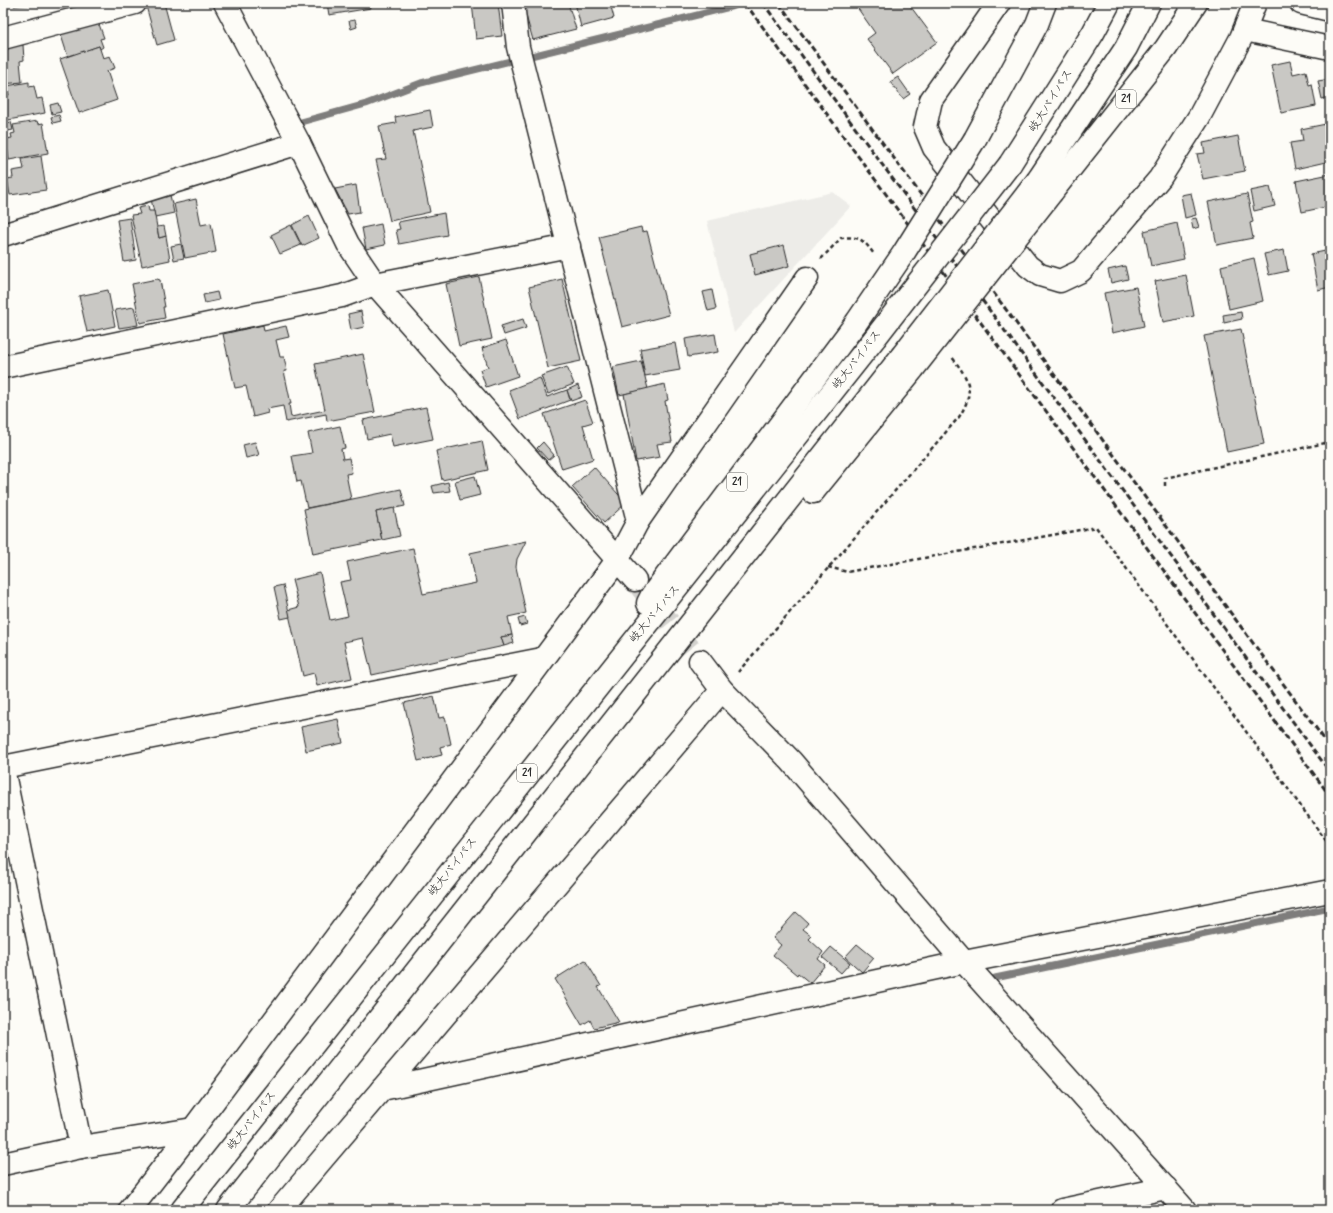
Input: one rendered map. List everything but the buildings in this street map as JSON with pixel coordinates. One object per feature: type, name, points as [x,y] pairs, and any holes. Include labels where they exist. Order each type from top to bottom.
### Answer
[{"type":"main road","points":[[3,38],[135,3]]},
{"type":"main road","points":[[225,3],[299,143],[348,244],[375,284],[635,580]]},
{"type":"main road","points":[[513,3],[521,57],[638,521]]},
{"type":"main road","points":[[999,3],[931,100],[925,127],[934,148],[1028,266],[1040,275],[1060,281],[1081,271],[1160,178],[1199,117],[1245,30],[1255,3]]},
{"type":"main road","name":"21","points":[[627,648],[652,595],[856,323],[903,254],[975,139],[1037,24],[1045,3]]},
{"type":"main road","name":"岐大バイパス","points":[[182,1210],[627,648],[687,575],[875,338],[1010,164],[1093,33],[1109,3]]},
{"type":"main road","name":"21","points":[[1045,186],[1126,48],[1149,3]]},
{"type":"main road","name":"21","points":[[228,1210],[710,597],[907,363],[1045,186],[1166,48],[1196,3]]},
{"type":"main road","points":[[1301,3],[1330,10]]},
{"type":"main road","points":[[1245,30],[1330,48]]},
{"type":"main road","points":[[3,235],[299,143]]},
{"type":"main road","points":[[3,367],[342,296],[375,284],[568,246]]},
{"type":"main road","points":[[130,1210],[618,559],[638,521],[807,278]]},
{"type":"main road","points":[[81,1147],[3,768],[542,659]]},
{"type":"main road","points":[[700,661],[722,690],[791,761],[964,962],[1185,1210]]},
{"type":"main road","points":[[280,1210],[722,690]]},
{"type":"main road","points":[[382,1089],[964,962],[1330,891]]},
{"type":"main road","points":[[3,1164],[81,1147],[192,1129]]},
{"type":"main road","points":[[1062,1210],[1166,1188]]},
{"type":"path","points":[[1164,486],[1165,478],[1330,442]]},
{"type":"path","points":[[828,567],[846,572],[1096,527],[1330,846]]},
{"type":"shaded area","points":[[833,192],[851,206],[734,333],[707,221]]},
{"type":"waterway","points":[[301,122],[366,104],[421,83],[734,6]]},
{"type":"waterway","points":[[995,978],[1330,908]]},
{"type":"tunnel","points":[[635,580],[700,661]]},
{"type":"railway","points":[[745,3],[1330,796]]},
{"type":"railway","points":[[763,3],[1330,772]]},
{"type":"railway","points":[[779,3],[1330,747]]}]
